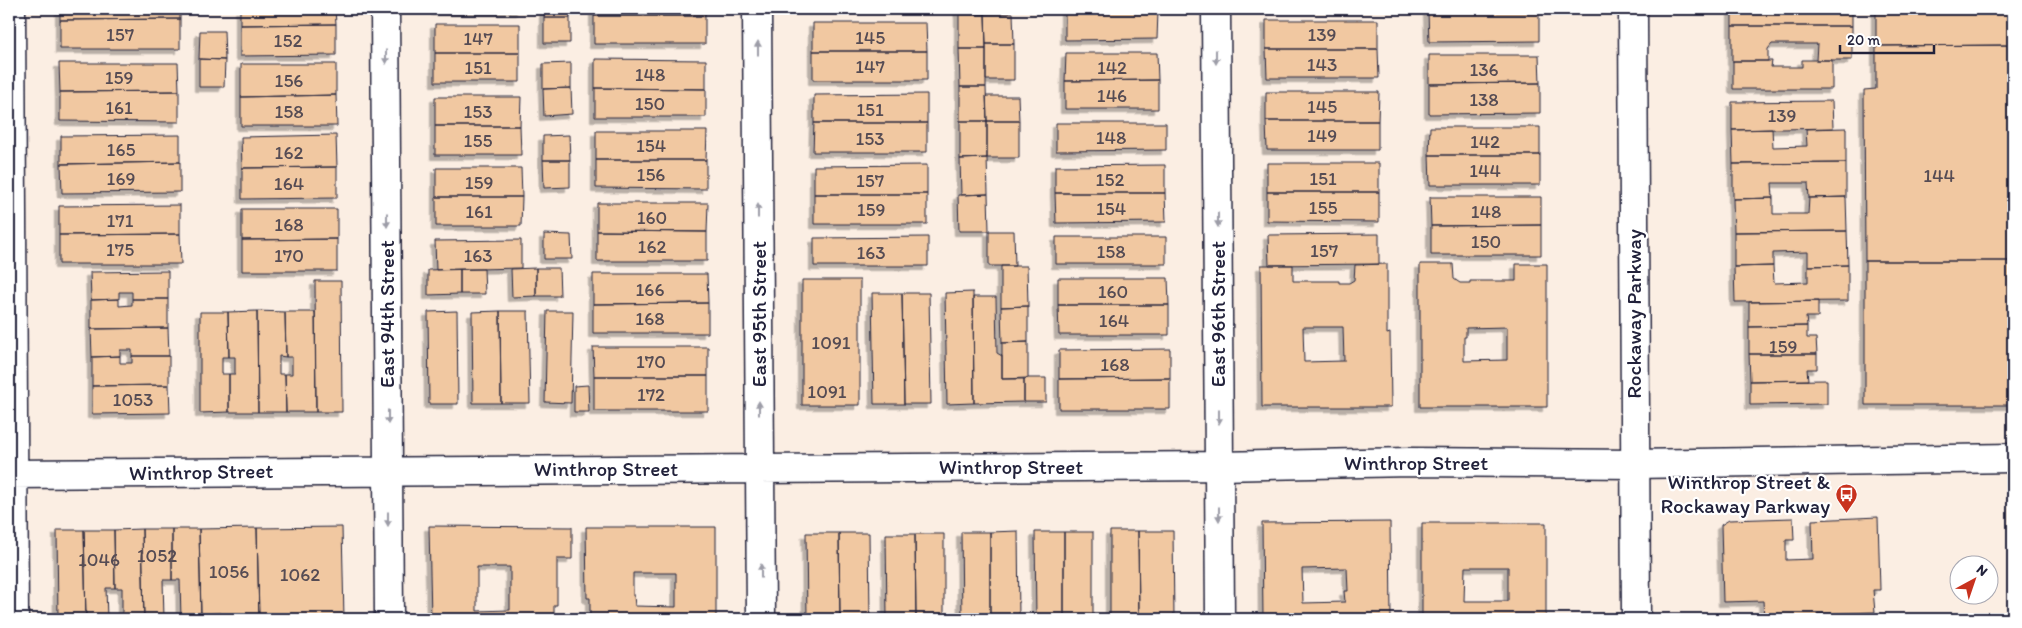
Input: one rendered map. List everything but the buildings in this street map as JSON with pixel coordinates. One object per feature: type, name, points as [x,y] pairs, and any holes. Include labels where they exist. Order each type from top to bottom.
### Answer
[{"type":"street","points":[[11,9],[11,474],[14,619]]},
{"type":"street","name":"East 94th Street","points":[[385,9],[389,619]]},
{"type":"street","name":"East 95th Street","points":[[757,9],[761,619]]},
{"type":"street","name":"East 96th Street","points":[[1216,9],[1220,619]]},
{"type":"street","name":"Rockaway Parkway","points":[[1633,9],[1636,619]]},
{"type":"street","name":"Winthrop Street","points":[[11,474],[388,470],[1219,466],[1410,462],[1635,464],[2013,458]]},
{"type":"place","name":"Winthrop Street & Rockaway Parkway","points":[[1846,513]]}]
